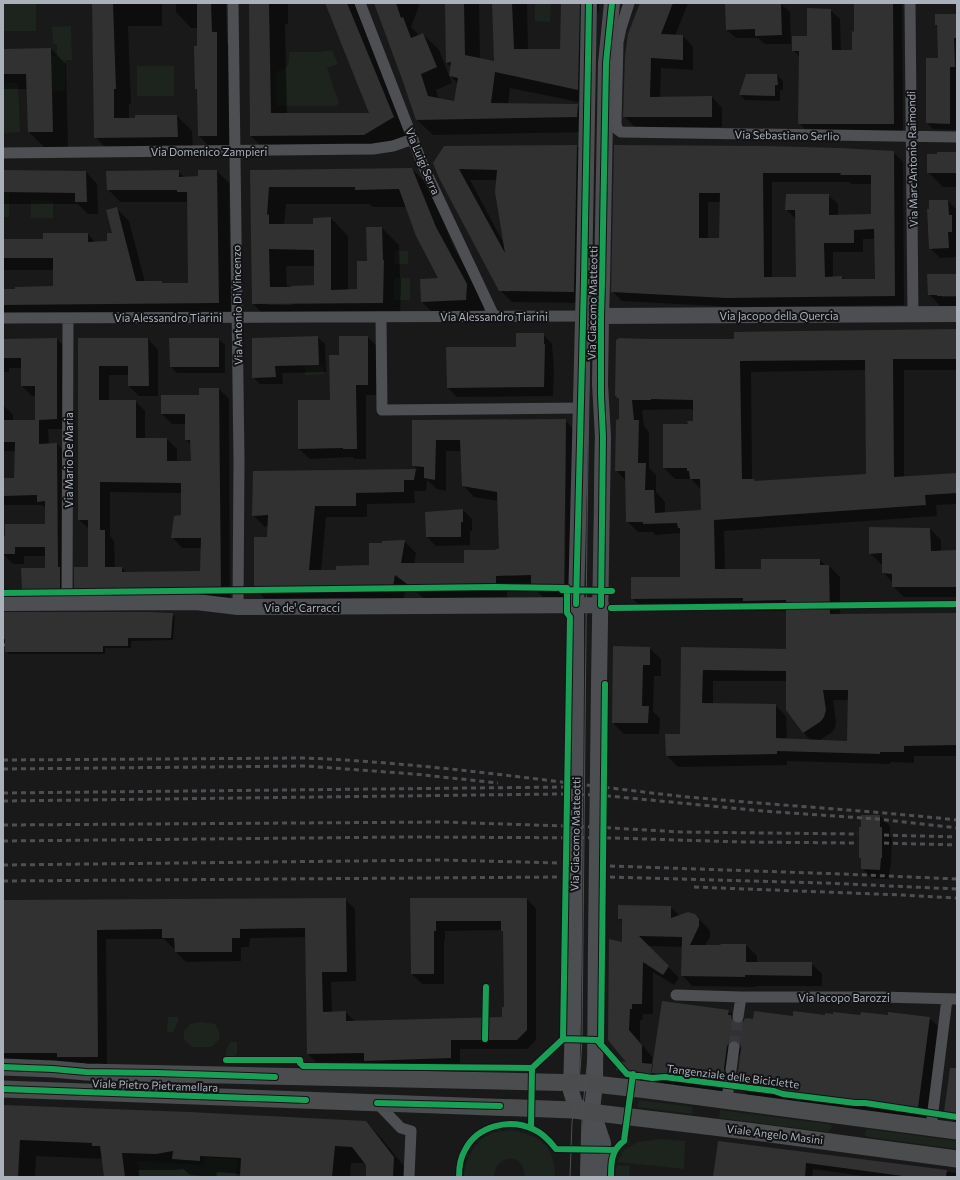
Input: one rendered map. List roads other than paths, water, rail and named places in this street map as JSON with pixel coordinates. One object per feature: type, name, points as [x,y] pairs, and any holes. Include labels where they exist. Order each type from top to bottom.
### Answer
[{"type":"main road","name":"Via Giacomo Matteotti","points":[[589,3],[576,604],[574,942],[571,1083],[571,1094],[573,1101],[577,1107],[588,1111],[595,1084],[603,437],[600,316],[602,283],[606,56],[612,3]]},
{"type":"main road","name":"Via Jacopo della Quercia","points":[[600,316],[957,314]]},
{"type":"main road","name":"Via de' Carracci","points":[[3,603],[196,602],[238,607],[600,605]]},
{"type":"main road","name":"Viale Pietro Pietramellara","points":[[3,1068],[53,1069],[86,1072],[595,1084]]},
{"type":"main road","name":"Viale Pietro Pietramellara","points":[[3,1074],[54,1076],[86,1072]]},
{"type":"main road","points":[[595,1084],[851,1116],[957,1131]]},
{"type":"main road","name":"Viale Pietro Pietramellara","points":[[3,1090],[588,1111]]},
{"type":"main road","points":[[588,1111],[588,1177]]},
{"type":"main road","points":[[588,1111],[603,1143],[603,1177]]},
{"type":"main road","name":"Viale Angelo Masini","points":[[588,1111],[957,1159]]},
{"type":"main road","points":[[848,1144],[851,1116]]},
{"type":"street","name":"Via Antonio Di Vincenzo","points":[[234,3],[239,460],[238,607]]},
{"type":"street","name":"Via Luigi Serra","points":[[360,3],[422,163],[494,316]]},
{"type":"street","name":"Via Sebastiano Serlio","points":[[629,3],[621,28],[616,58],[616,123],[618,130],[622,132],[957,137]]},
{"type":"street","name":"Via Marc'Antonio Raimondi","points":[[910,3],[913,314]]},
{"type":"street","name":"Via Domenico Zampieri","points":[[3,153],[373,149],[393,146],[413,139]]},
{"type":"street","name":"Via Alessandro Tiarini","points":[[3,318],[600,316]]},
{"type":"street","points":[[381,317],[382,410],[581,408]]},
{"type":"street","name":"Via Mario De Maria","points":[[67,603],[68,318]]},
{"type":"street","name":"Via Iacopo Barozzi","points":[[676,995],[952,999],[931,1127]]},
{"type":"street","points":[[738,1016],[741,997]]},
{"type":"street","points":[[730,1070],[734,1047]]},
{"type":"street","points":[[727,1100],[729,1083]]},
{"type":"street","points":[[377,1103],[401,1128],[411,1131],[409,1177]]},
{"type":"tunnel","points":[[734,1047],[738,1017]]},
{"type":"tram line","points":[[570,1177],[572,1122],[580,1071],[582,1040],[587,528],[595,3]]},
{"type":"tram line","points":[[606,3],[606,33]]},
{"type":"tram line","points":[[581,1177],[582,1116],[589,1030],[599,99],[605,50],[618,3]]},
{"type":"railway","points":[[3,760],[305,758],[352,760],[492,774],[678,796],[957,820]]},
{"type":"railway","points":[[3,769],[306,766],[414,774],[498,783]]},
{"type":"railway","points":[[3,793],[567,787]]},
{"type":"railway","points":[[3,801],[558,794],[599,795],[763,811],[878,819],[957,828]]},
{"type":"railway","points":[[3,825],[442,822],[596,827],[680,832],[858,834]]},
{"type":"railway","points":[[884,835],[957,837]]},
{"type":"railway","points":[[3,841],[408,837],[614,838],[741,842],[858,843]]},
{"type":"railway","points":[[884,843],[957,845]]},
{"type":"railway","points":[[3,865],[442,860],[561,863]]},
{"type":"railway","points":[[610,866],[957,879]]},
{"type":"railway","points":[[3,881],[561,877]]},
{"type":"railway","points":[[610,877],[825,883],[957,889]]},
{"type":"railway","points":[[694,887],[957,898]]}]
